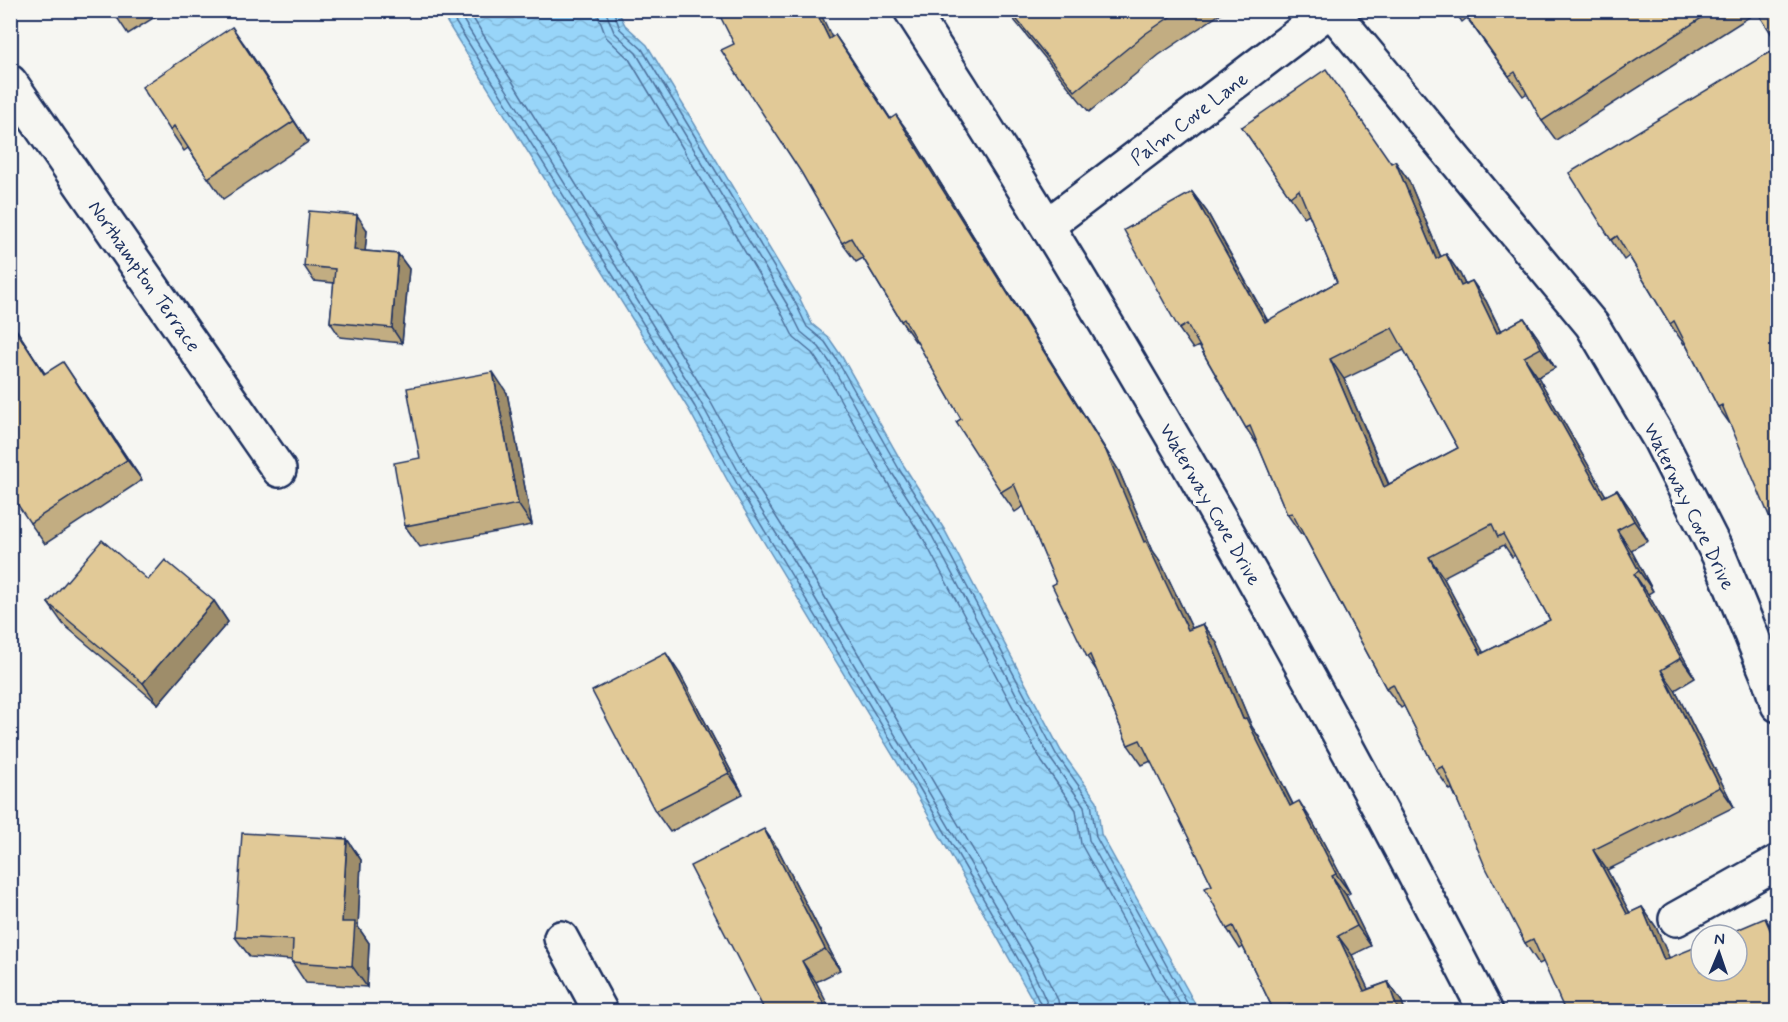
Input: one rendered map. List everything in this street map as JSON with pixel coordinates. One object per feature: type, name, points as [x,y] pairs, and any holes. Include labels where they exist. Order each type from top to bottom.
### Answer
[{"type":"street","name":"Waterway Cove Drive","points":[[911,10],[1048,225],[1237,546],[1389,822],[1486,1011]]},
{"type":"street","name":"Waterway Cove Drive","points":[[1331,10],[1592,325],[1659,438],[1719,556],[1778,705]]},
{"type":"street","name":"Palm Cove Lane","points":[[1048,225],[1331,10]]},
{"type":"street","name":"Northampton Terrace","points":[[10,82],[279,470]]},
{"type":"street","points":[[1676,919],[1778,862]]},
{"type":"street","points":[[561,938],[601,1011]]},
{"type":"water","points":[[440,11],[618,11],[625,25],[647,45],[800,299],[812,324],[829,338],[842,357],[904,466],[944,529],[1061,751],[1097,801],[1101,834],[1199,1011],[1039,1011],[915,792],[736,496],[689,410]]},
{"type":"building","points":[[717,10],[815,10],[829,39],[835,35],[890,119],[896,115],[1106,451],[1144,542],[1146,541],[1188,630],[1203,624],[1243,719],[1246,718],[1290,806],[1299,801],[1336,874],[1332,876],[1357,926],[1338,936],[1364,991],[1388,982],[1398,1011],[1293,1011],[1290,1005],[1274,1011],[1233,926],[1227,929],[1205,888],[1212,885],[1140,740],[1128,745],[1090,655],[1087,657],[1052,585],[1056,583],[1014,484],[1001,492],[956,422],[961,419],[904,319],[901,321],[851,238],[842,243],[801,172],[721,50],[734,44]]},
{"type":"building","points":[[1009,10],[1180,10],[1145,34],[1075,91]]},
{"type":"building","points":[[1462,10],[1714,10],[1542,121],[1515,72],[1509,76]]},
{"type":"building","points":[[1756,10],[1778,10],[1778,44]]},
{"type":"building","points":[[232,27],[294,121],[208,178],[174,126],[170,130],[142,87]]},
{"type":"building","points":[[1778,47],[1778,537],[1722,405],[1718,407],[1674,321],[1670,324],[1617,236],[1611,240],[1569,173]]},
{"type":"building","points":[[1326,69],[1391,163],[1395,161],[1436,259],[1446,254],[1461,286],[1472,281],[1497,333],[1524,318],[1541,348],[1524,357],[1603,497],[1617,490],[1634,521],[1617,530],[1639,571],[1634,574],[1681,658],[1661,670],[1720,787],[1593,850],[1627,914],[1642,907],[1664,960],[1689,950],[1689,983],[1749,983],[1749,925],[1765,918],[1778,948],[1778,1011],[1565,1011],[1533,939],[1525,943],[1484,864],[1443,766],[1436,770],[1393,684],[1386,688],[1292,513],[1287,514],[1250,426],[1246,428],[1187,324],[1179,329],[1124,230],[1192,192],[1265,322],[1337,282],[1299,190],[1290,197],[1242,127]],"holes":[[[1392,328],[1458,448],[1384,487],[1330,359]],[[1492,524],[1498,537],[1503,534],[1550,620],[1481,654],[1429,557]]]},
{"type":"building","points":[[309,211],[357,215],[354,250],[398,254],[392,328],[330,322],[335,269],[304,266]]},
{"type":"building","points":[[10,321],[44,374],[63,362],[127,460],[30,523],[10,493],[10,458],[17,454],[10,444]]},
{"type":"building","points":[[493,372],[518,504],[405,526],[394,463],[420,458],[407,388]]},
{"type":"building","points":[[102,540],[148,580],[165,560],[214,601],[143,683],[48,603]]},
{"type":"building","points":[[666,653],[729,773],[655,811],[592,691]]},
{"type":"building","points":[[764,829],[825,949],[802,961],[827,1011],[765,1011],[690,866]]},
{"type":"building","points":[[242,833],[347,839],[342,922],[355,922],[352,966],[292,962],[293,940],[235,937]]}]
